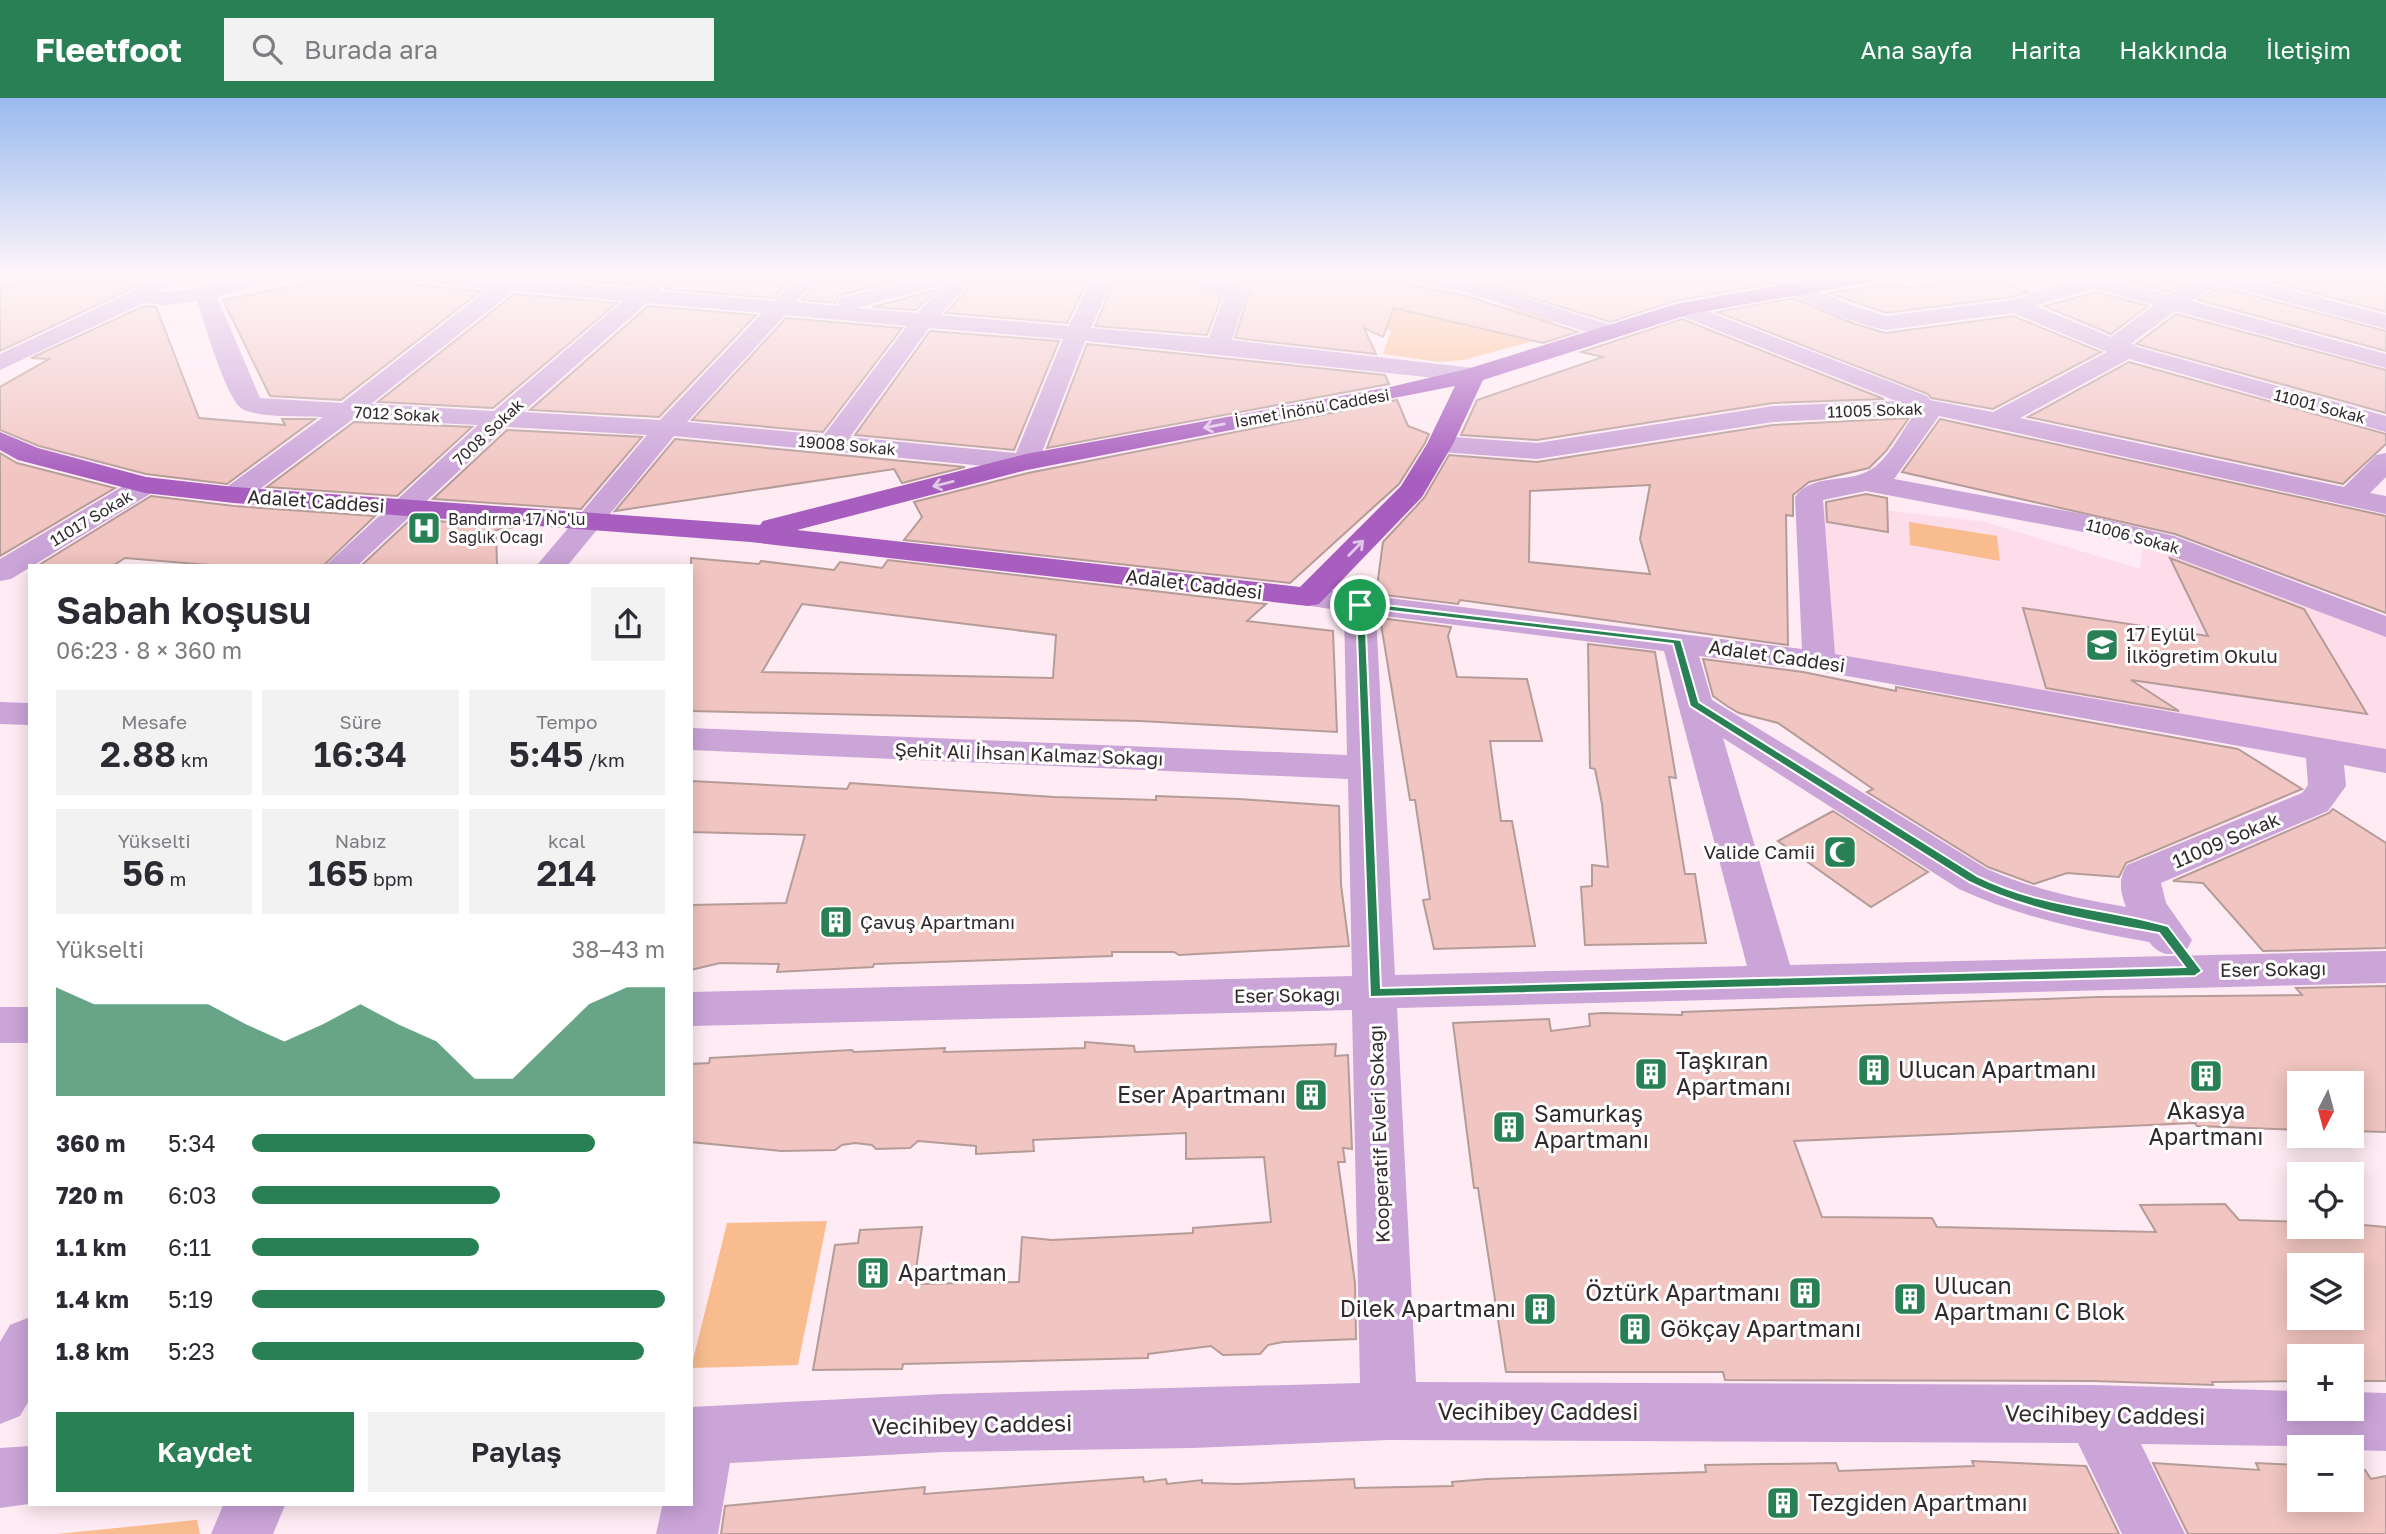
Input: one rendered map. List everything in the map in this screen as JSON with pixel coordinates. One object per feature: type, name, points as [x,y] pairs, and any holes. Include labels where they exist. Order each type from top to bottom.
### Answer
[{"type":"main road","name":"İsmet İnönü Caddesi","points":[[750,533],[1026,462],[1390,394],[1473,375],[1576,343]]},
{"type":"main road","points":[[1308,597],[1412,491],[1440,444],[1473,375]]},
{"type":"main road","name":"Adalet Caddesi","points":[[0,440],[28,454],[145,485],[234,495],[750,533],[1308,597]]},
{"type":"street","points":[[0,363],[42,343]]},
{"type":"street","name":"7012 Sokak","points":[[224,343],[248,402],[260,407],[667,428]]},
{"type":"street","points":[[234,495],[346,412],[433,343]]},
{"type":"street","name":"7008 Sokak","points":[[342,564],[587,343]]},
{"type":"street","points":[[553,564],[667,428],[746,343]]},
{"type":"street","points":[[832,443],[905,343]]},
{"type":"street","points":[[1026,462],[1073,343]]},
{"type":"street","points":[[1186,343],[1473,375]]},
{"type":"street","points":[[1770,343],[1933,407],[1886,471],[1869,483],[1822,491],[1814,494],[1808,501],[1819,661]]},
{"type":"street","name":"11001 Sokak","points":[[2106,343],[2126,351],[2386,424]]},
{"type":"street","points":[[1996,421],[2126,351],[2120,343]]},
{"type":"street","points":[[2322,343],[2386,361]]},
{"type":"street","points":[[2333,346],[2338,343]]},
{"type":"street","name":"11005 Sokak","points":[[1440,444],[1537,451],[1773,414],[1933,407],[2386,505]]},
{"type":"street","name":"19008 Sokak","points":[[667,428],[1026,462]]},
{"type":"street","points":[[2350,497],[2386,461]]},
{"type":"street","name":"11006 Sokak","points":[[1869,483],[2083,523],[2162,541],[2386,627]]},
{"type":"street","name":"11017 Sokak","points":[[0,572],[145,485]]},
{"type":"street","name":"Adalet Caddesi","points":[[1308,597],[1819,661],[2386,761]]},
{"type":"street","name":"Kooperatif Evleri Sokağı","points":[[1360,605],[1389,1411]]},
{"type":"street","points":[[1678,642],[1773,981]]},
{"type":"street","points":[[1694,704],[1973,879],[2003,894],[2044,907],[2163,929],[2195,971]]},
{"type":"street","points":[[0,713],[28,714]]},
{"type":"street","name":"Şehit Ali İhsan Kalmaz Sokağı","points":[[693,740],[1366,768]]},
{"type":"street","name":"11009 Sokak","points":[[2163,929],[2140,893],[2141,875],[2315,802],[2327,786],[2324,750]]},
{"type":"street","name":"Eser Sokağı","points":[[693,1009],[2386,967]]},
{"type":"street","points":[[0,1026],[28,1025]]},
{"type":"street","points":[[0,1395],[28,1347]]},
{"type":"street","name":"Vecihibey Caddesi","points":[[699,1435],[944,1423],[1108,1422],[1389,1411],[2094,1414],[2386,1422]]},
{"type":"street","points":[[2094,1414],[2154,1534]]},
{"type":"street","points":[[693,1484],[699,1435]]},
{"type":"street","points":[[0,1478],[28,1476]]},
{"type":"street","points":[[242,1534],[255,1506]]},
{"type":"street","points":[[687,1534],[690,1506]]},
{"type":"shaded area","points":[[1387,343],[1526,343],[1463,360],[1439,362],[1383,354]]},
{"type":"shaded area","name":"17 Eylül İlköğretim Okulu","points":[[1808,501],[1985,522],[2140,569],[2144,540],[2386,630],[2386,761],[1819,661]]},
{"type":"shaded area","points":[[1909,522],[1997,536],[2000,561],[1910,545]]},
{"type":"shaded area","points":[[827,1221],[798,1365],[693,1368],[727,1223]]},
{"type":"shaded area","points":[[196,1520],[200,1534],[57,1534]]},
{"type":"building","points":[[0,343],[17,343],[0,351]]},
{"type":"building","points":[[64,343],[170,343],[199,418],[285,425],[282,419],[315,419],[227,484],[146,474],[39,446],[0,430],[0,387],[49,359],[31,358]]},
{"type":"building","points":[[244,343],[414,343],[341,400],[270,396]]},
{"type":"building","points":[[452,343],[570,343],[493,408],[378,402]]},
{"type":"building","points":[[606,343],[729,343],[659,417],[530,410]]},
{"type":"building","points":[[763,343],[891,343],[823,432],[692,420]]},
{"type":"building","points":[[921,343],[1058,343],[1014,450],[855,435]]},
{"type":"building","points":[[1279,343],[1371,343],[1376,354]]},
{"type":"building","points":[[1609,343],[1743,343],[1884,399],[1773,403],[1537,440],[1461,435],[1477,400],[1603,357],[1581,352]]},
{"type":"building","points":[[1797,343],[2079,343],[2101,352],[1993,409],[1931,398],[1928,394]]},
{"type":"building","points":[[2285,343],[2386,370],[2386,413],[2136,344]]},
{"type":"building","points":[[2357,343],[2386,343],[2386,351]]},
{"type":"building","points":[[1087,344],[1385,375],[1389,384],[1047,448]]},
{"type":"building","points":[[2129,362],[2386,434],[2386,444],[2343,484],[2028,417]]},
{"type":"building","points":[[1397,400],[1408,426],[1429,434],[1425,443],[1399,484],[1290,583],[904,540],[922,517],[914,502],[1028,473]]},
{"type":"building","points":[[1909,418],[1886,451],[1869,468],[1809,482],[1793,495],[1793,516],[1786,515],[1788,645],[1460,600],[1458,604],[1376,594],[1383,542],[1424,498],[1449,455],[1537,462],[1773,425]],"holes":[[[1650,485],[1640,539],[1650,574],[1529,562],[1530,491]]]},
{"type":"building","points":[[1940,419],[2386,516],[2386,613],[2175,534],[1902,472]]},
{"type":"building","points":[[354,422],[472,427],[397,496],[267,487]]},
{"type":"building","points":[[507,430],[642,437],[581,509],[433,499]]},
{"type":"building","points":[[675,439],[965,467],[902,483],[894,469],[615,511]]},
{"type":"building","points":[[0,453],[17,463],[115,488],[0,556]]},
{"type":"building","points":[[1866,494],[1887,498],[1888,532],[1827,522],[1826,502]]},
{"type":"building","points":[[151,496],[234,506],[375,516],[325,564],[197,564],[125,558],[116,564],[41,564]]},
{"type":"building","points":[[411,519],[514,527],[496,530],[497,564],[363,564]]},
{"type":"building","points":[[691,558],[759,564],[761,561],[834,570],[840,562],[882,568],[888,560],[1266,604],[1247,621],[1333,631],[1337,732],[1140,721],[693,711]],"holes":[[[802,604],[1056,635],[1053,678],[762,672]]]},
{"type":"building","points":[[2170,558],[2304,609],[2367,714],[2131,680],[2179,711],[2046,688],[2023,608],[2208,636]]},
{"type":"building","points":[[1380,618],[1451,627],[1448,636],[1457,677],[1527,679],[1542,741],[1490,741],[1501,821],[1512,821],[1535,946],[1434,949],[1423,900],[1430,899],[1415,800],[1410,800]]},
{"type":"building","points":[[1588,644],[1655,652],[1676,778],[1669,777],[1685,874],[1695,874],[1706,943],[1585,945],[1581,887],[1592,886],[1592,865],[1608,867],[1602,804],[1595,769],[1590,768]]},
{"type":"building","points":[[1703,659],[1803,672],[1896,691],[1896,687],[2238,749],[2302,789],[2126,863],[2119,877],[2067,873],[2034,884],[1988,867],[1867,792],[1873,789],[1778,723],[1739,713],[1727,706],[1713,696]]},
{"type":"building","points":[[693,781],[847,789],[850,783],[1054,797],[1156,800],[1156,796],[1339,806],[1341,885],[1349,946],[1179,955],[1174,952],[1112,952],[1112,956],[874,964],[873,967],[777,972],[779,964],[720,963],[693,970],[693,905],[786,903],[805,835],[693,832]]},
{"type":"building","points":[[2333,809],[2386,843],[2386,948],[2263,951],[2203,883],[2173,881],[2329,813]]},
{"type":"building","name":"Valide Camii","points":[[1833,811],[1928,872],[1871,907],[1778,841]]},
{"type":"building","points":[[2386,986],[2386,1132],[2364,1131],[2364,1071],[2287,1071],[2287,1129],[2197,1126],[2195,1123],[1794,1141],[1822,1217],[1932,1218],[1937,1227],[2156,1232],[2140,1205],[2225,1204],[2239,1220],[2287,1222],[2287,1239],[2364,1239],[2364,1225],[2386,1227],[2386,1381],[2364,1381],[2364,1344],[2287,1344],[2287,1381],[2212,1382],[2213,1385],[2093,1381],[1725,1380],[1723,1372],[1506,1372],[1478,1188],[1474,1188],[1453,1023],[1549,1019],[1551,1031],[1590,1026],[1589,1014],[1603,1013],[1682,1015],[1682,1012],[2098,997],[2302,995],[2296,988]]},
{"type":"building","points":[[1085,1042],[1134,1046],[1135,1052],[1336,1044],[1335,1056],[1348,1055],[1352,1149],[1343,1148],[1345,1162],[1338,1162],[1355,1283],[1356,1339],[1283,1342],[1268,1345],[1260,1354],[1223,1355],[1211,1346],[1148,1354],[1148,1358],[903,1364],[902,1369],[813,1370],[835,1245],[858,1243],[860,1230],[922,1227],[914,1284],[1019,1282],[1022,1237],[1052,1240],[1193,1233],[1193,1228],[1271,1222],[1264,1157],[1186,1159],[1186,1133],[1033,1140],[1034,1151],[976,1154],[976,1146],[918,1141],[910,1148],[876,1149],[872,1145],[855,1143],[842,1145],[835,1150],[781,1151],[693,1142],[693,1064],[709,1063],[710,1058],[852,1050],[945,1048],[944,1052],[1085,1048]]},
{"type":"building","points":[[1972,1461],[2086,1466],[2119,1534],[721,1534],[725,1506],[925,1487],[924,1494],[1143,1477],[1144,1482],[1166,1479],[1167,1484],[1202,1480],[1202,1483],[1238,1484],[1354,1479],[1355,1488],[1453,1486],[1452,1482],[1487,1479],[1706,1472],[1705,1465],[1836,1463],[1839,1471],[1974,1466]]},
{"type":"building","points":[[2153,1463],[2259,1470],[2256,1463],[2287,1464],[2287,1512],[2364,1512],[2364,1470],[2371,1479],[2386,1476],[2386,1534],[2188,1534]]},
{"type":"place","name":"Bandırma 17 No'lu Sağlık Ocağı","points":[[424,528]]},
{"type":"place","name":"17 Eylül İlköğretim Okulu","points":[[2102,645]]},
{"type":"place","name":"Valide Camii","points":[[1840,852]]},
{"type":"place","name":"Çavuş Apartmanı","points":[[836,922]]},
{"type":"place","name":"Ulucan Apartmanı","points":[[1874,1070]]},
{"type":"place","name":"Taşkıran Apartmanı","points":[[1651,1074]]},
{"type":"place","name":"Akasya Apartmanı","points":[[2206,1076]]},
{"type":"place","name":"Eser Apartmanı","points":[[1311,1095]]},
{"type":"place","name":"Samurkaş Apartmanı","points":[[1509,1127]]},
{"type":"place","name":"Apartman","points":[[873,1273]]},
{"type":"place","name":"Öztürk Apartmanı","points":[[1805,1293]]},
{"type":"place","name":"Ulucan Apartmanı C Blok","points":[[1910,1299]]},
{"type":"place","name":"Dilek Apartmanı","points":[[1540,1309]]},
{"type":"place","name":"Gökçay Apartmanı","points":[[1635,1329]]},
{"type":"place","name":"Tezgiden Apartmanı","points":[[1783,1503]]},
{"type":"route","points":[[1360,605],[1678,642],[1694,704],[1973,879],[2003,894],[2044,907],[2163,929],[2195,971],[1374,993],[1360,605]]}]
